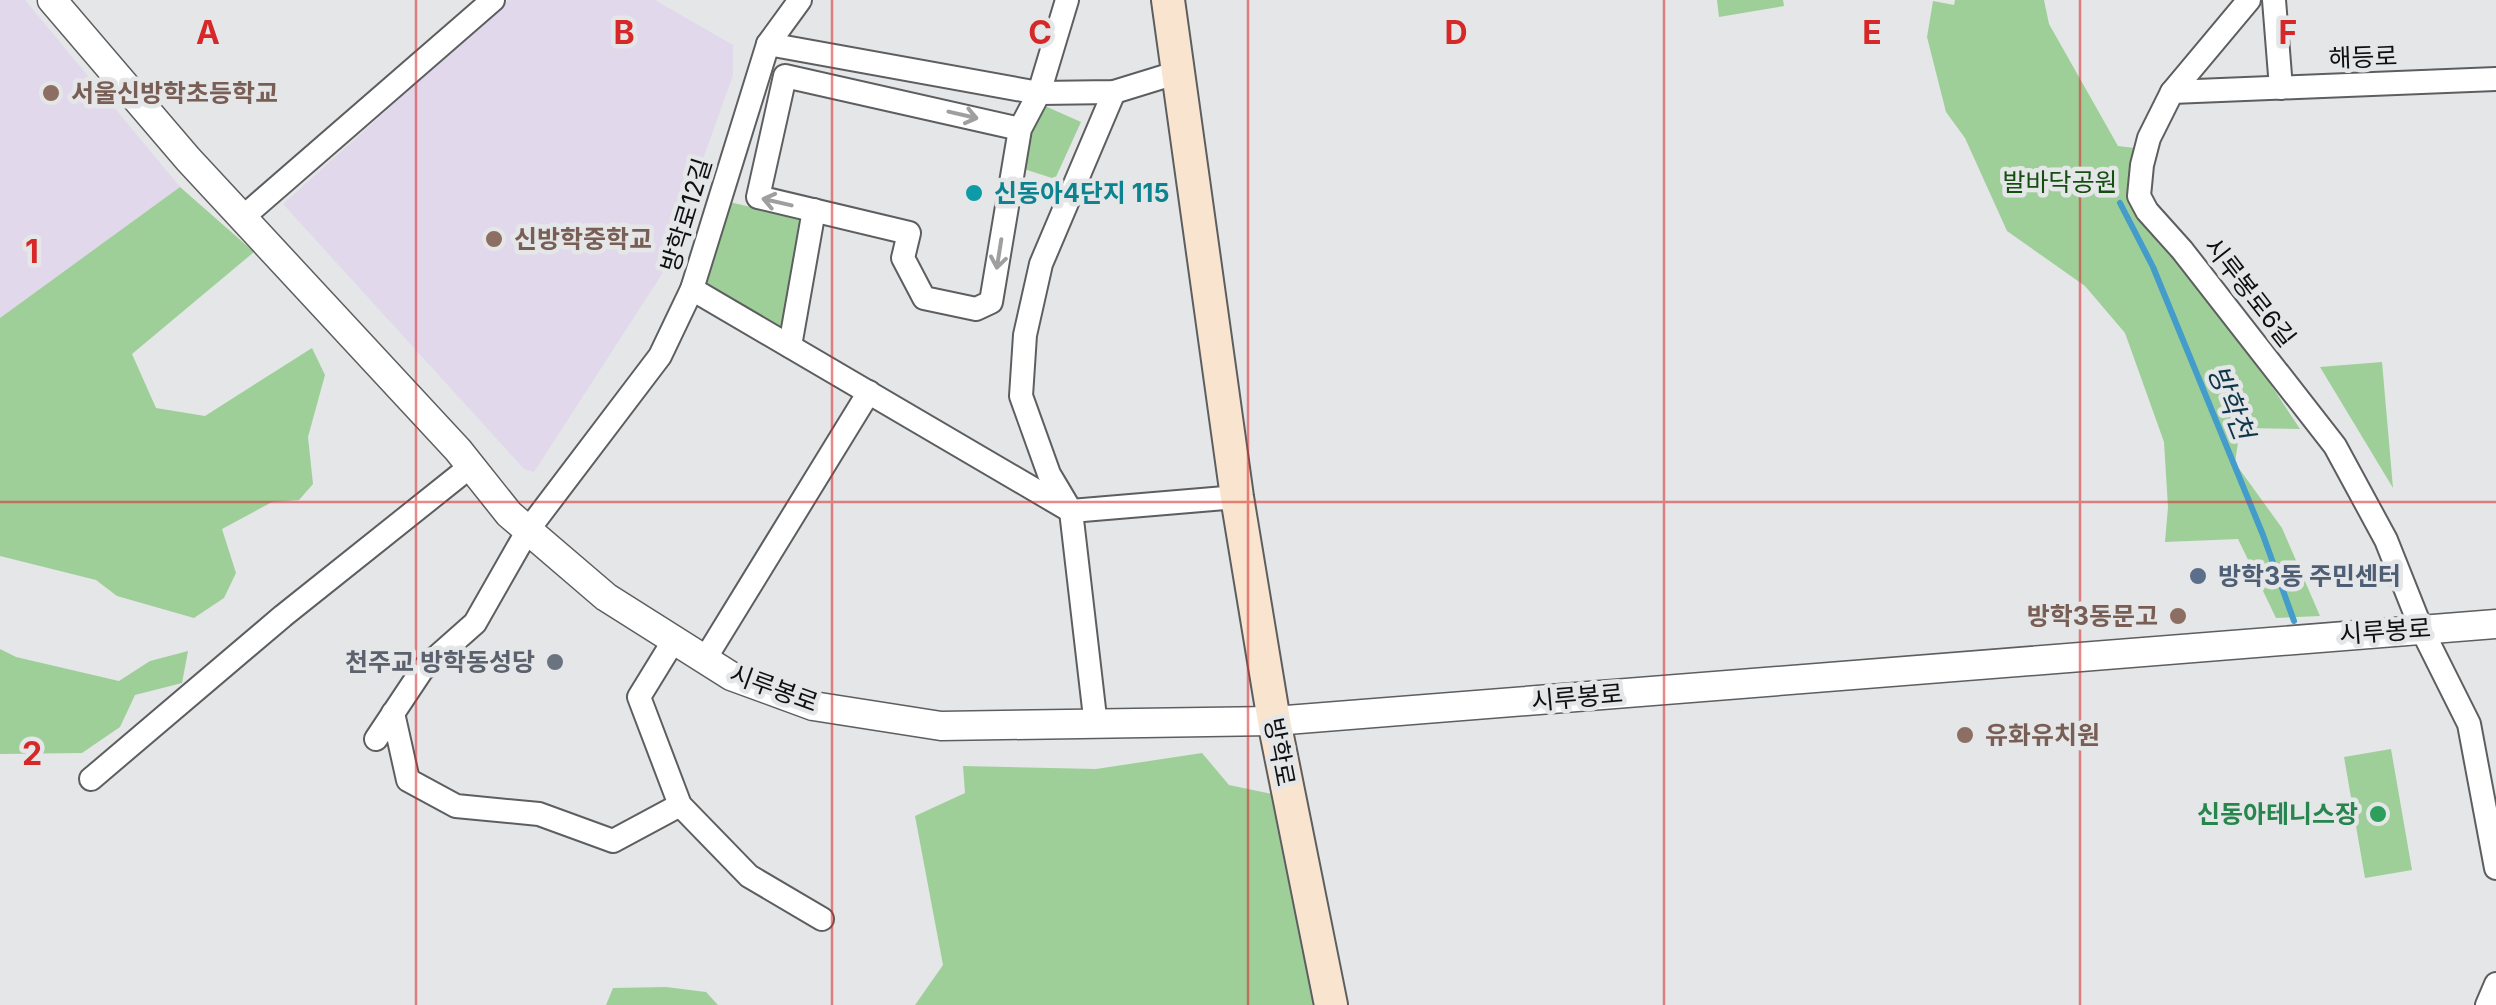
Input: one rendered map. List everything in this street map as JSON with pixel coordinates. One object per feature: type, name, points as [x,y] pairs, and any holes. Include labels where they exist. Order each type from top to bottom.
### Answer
[{"type":"main road","name":"방학로","points":[[1168,0],[1237,497],[1274,721],[1331,1005]]},
{"type":"street","name":"시루봉로","points":[[52,0],[188,159],[470,466],[509,514],[606,597],[704,659],[731,676],[813,706],[941,726],[1274,721],[2496,624]]},
{"type":"street","points":[[242,218],[493,0]]},
{"type":"street","name":"방학로12길","points":[[528,530],[660,356],[692,290],[768,44],[800,0]]},
{"type":"street","points":[[1020,129],[785,76],[758,198],[909,233],[903,258],[924,298],[976,309],[992,302],[1020,129],[1039,93],[1067,0]]},
{"type":"street","name":"시루봉로6길","points":[[2249,0],[2172,92],[2149,138],[2142,164],[2142,203],[2335,446],[2386,540],[2421,628],[2470,724],[2496,868]]},
{"type":"street","points":[[2274,0],[2281,88]]},
{"type":"street","points":[[768,44],[1039,93],[1114,92],[1179,72]]},
{"type":"street","name":"해등로","points":[[2172,92],[2496,79]]},
{"type":"street","points":[[1096,726],[1071,510],[1049,474],[1022,396],[1025,334],[1042,264],[1114,92]]},
{"type":"street","points":[[790,346],[814,210]]},
{"type":"street","points":[[692,290],[1071,510],[1237,497]]},
{"type":"street","points":[[704,659],[869,392]]},
{"type":"street","points":[[91,779],[470,466]]},
{"type":"street","points":[[376,739],[422,670],[475,624],[528,530]]},
{"type":"street","points":[[674,640],[639,697],[680,805],[749,876],[822,919]]},
{"type":"street","points":[[393,713],[408,780],[456,806],[539,814],[613,842],[680,805]]},
{"type":"street","points":[[2487,1005],[2496,984]]},
{"type":"shaded area","name":"서울신방학초등학교","points":[[0,0],[25,0],[180,187],[0,320]]},
{"type":"shaded area","name":"신방학중학교","points":[[509,0],[655,0],[733,45],[733,75],[662,274],[534,472],[524,469],[283,204]]},
{"type":"green space","points":[[1717,0],[1783,0],[1784,6],[1719,17]]},
{"type":"green space","name":"발바닥공원","points":[[1955,0],[2044,0],[2049,24],[2118,146],[2135,148],[2130,198],[2240,338],[2300,429],[2240,428],[2235,463],[2282,528],[2320,616],[2276,618],[2238,539],[2165,542],[2168,507],[2164,442],[2125,333],[2085,286],[2007,231],[1965,138],[1946,112],[1927,37],[1933,1],[1954,5]]},
{"type":"green space","points":[[1045,106],[1081,122],[1055,179],[1024,169],[1028,133]]},
{"type":"green space","points":[[180,187],[254,252],[132,354],[156,408],[205,416],[312,348],[325,375],[308,437],[313,484],[299,500],[272,502],[222,529],[236,573],[224,598],[194,618],[117,596],[96,580],[0,556],[0,318]]},
{"type":"green space","points":[[729,202],[803,219],[783,333],[705,287]]},
{"type":"green space","points":[[2382,362],[2393,488],[2320,367]]},
{"type":"green space","points":[[0,649],[16,657],[119,681],[150,661],[188,651],[182,683],[135,695],[120,727],[82,753],[0,754]]},
{"type":"green space","name":"신동아테니스장","points":[[2391,749],[2412,870],[2365,878],[2344,757]]},
{"type":"green space","points":[[1202,753],[1229,785],[1272,794],[1300,907],[1314,1005],[915,1005],[943,965],[915,816],[965,793],[963,766],[1096,769]]},
{"type":"green space","points":[[666,987],[706,992],[718,1005],[606,1005],[613,988]]},
{"type":"waterway","name":"방학천","points":[[2120,203],[2153,267],[2263,535],[2294,621]]},
{"type":"place","name":"서울신방학초등학교","points":[[51,93]]},
{"type":"place","name":"신동아4단지 115","points":[[974,193]]},
{"type":"place","name":"신방학중학교","points":[[494,239]]},
{"type":"place","name":"방학3동 주민센터","points":[[2198,576]]},
{"type":"place","name":"방학3동문고","points":[[2178,616]]},
{"type":"place","name":"천주교 방학동성당","points":[[555,662]]},
{"type":"place","name":"유화유치원","points":[[1965,735]]},
{"type":"place","name":"신동아테니스장","points":[[2378,814]]}]
